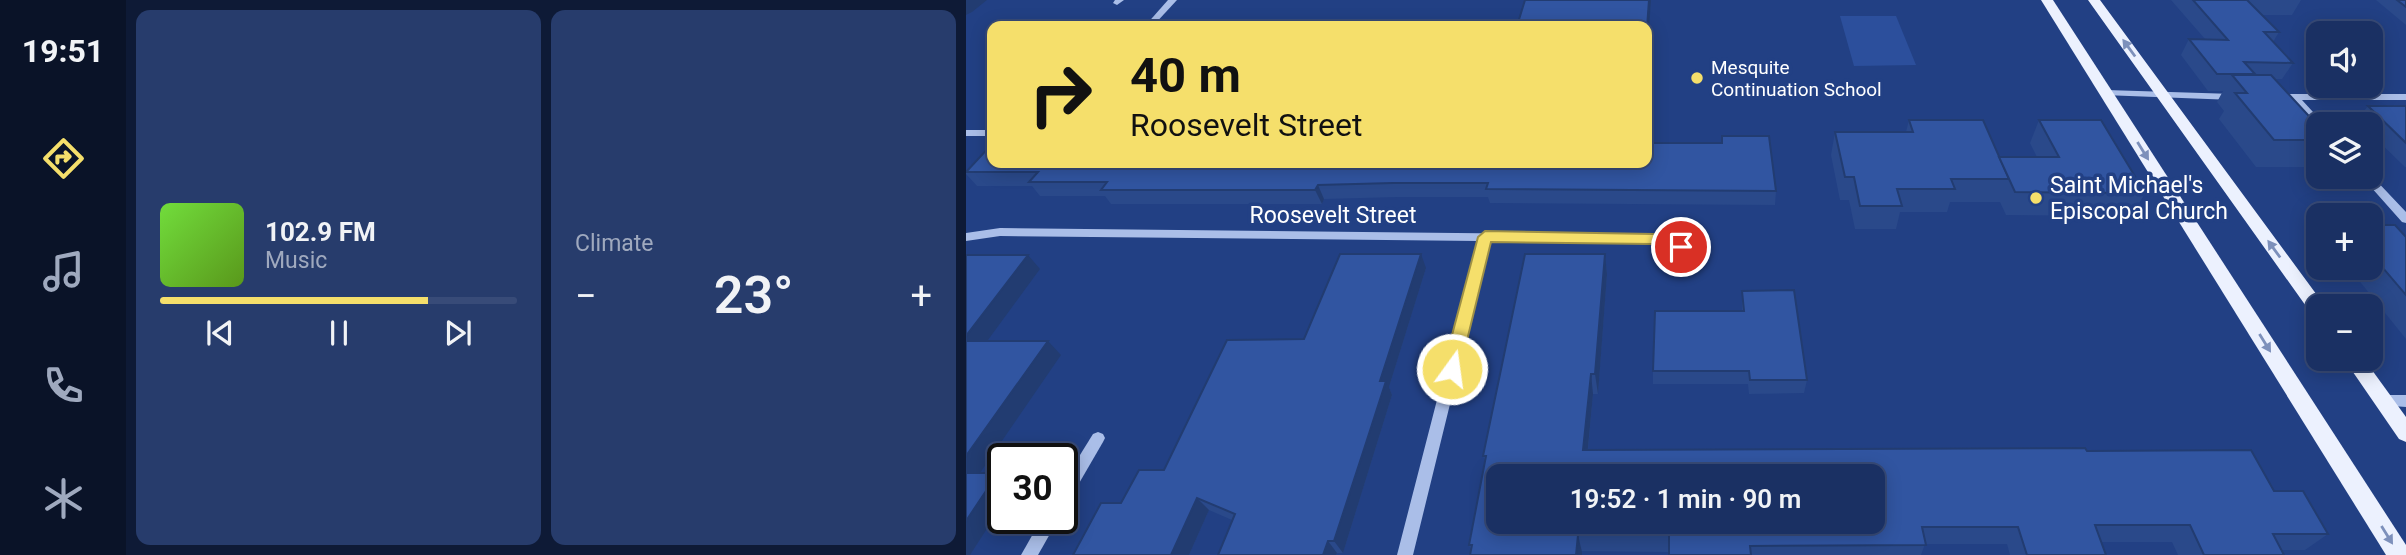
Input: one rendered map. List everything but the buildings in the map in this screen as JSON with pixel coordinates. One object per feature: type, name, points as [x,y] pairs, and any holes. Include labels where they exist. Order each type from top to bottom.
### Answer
[{"type":"main road","points":[[2047,0],[2399,555]]},
{"type":"main road","points":[[2094,0],[2307,294]]},
{"type":"main road","points":[[2362,371],[2406,433]]},
{"type":"street","points":[[1154,21],[1173,0]]},
{"type":"street","points":[[2106,93],[2239,97]]},
{"type":"street","points":[[2267,97],[2406,97]]},
{"type":"street","points":[[2294,97],[2308,112]]},
{"type":"street","points":[[966,133],[987,133]]},
{"type":"street","points":[[2378,189],[2406,219]]},
{"type":"street","name":"Roosevelt Street","points":[[966,237],[1000,232],[1653,239],[1681,247],[1688,253],[1690,260]]},
{"type":"street","points":[[1405,555],[1485,237]]},
{"type":"street","points":[[2384,401],[2406,401]]},
{"type":"street","points":[[1078,472],[1098,438]]},
{"type":"street","points":[[1029,555],[1041,534]]},
{"type":"shaded area","points":[[1840,16],[1896,16],[1916,65],[1854,66]]},
{"type":"place","name":"Mesquite Continuation School","points":[[1697,78]]},
{"type":"place","name":"Saint Michael's Episcopal Church","points":[[2036,198]]},
{"type":"route","points":[[1452,369],[1485,237],[1653,239],[1681,247]]}]
